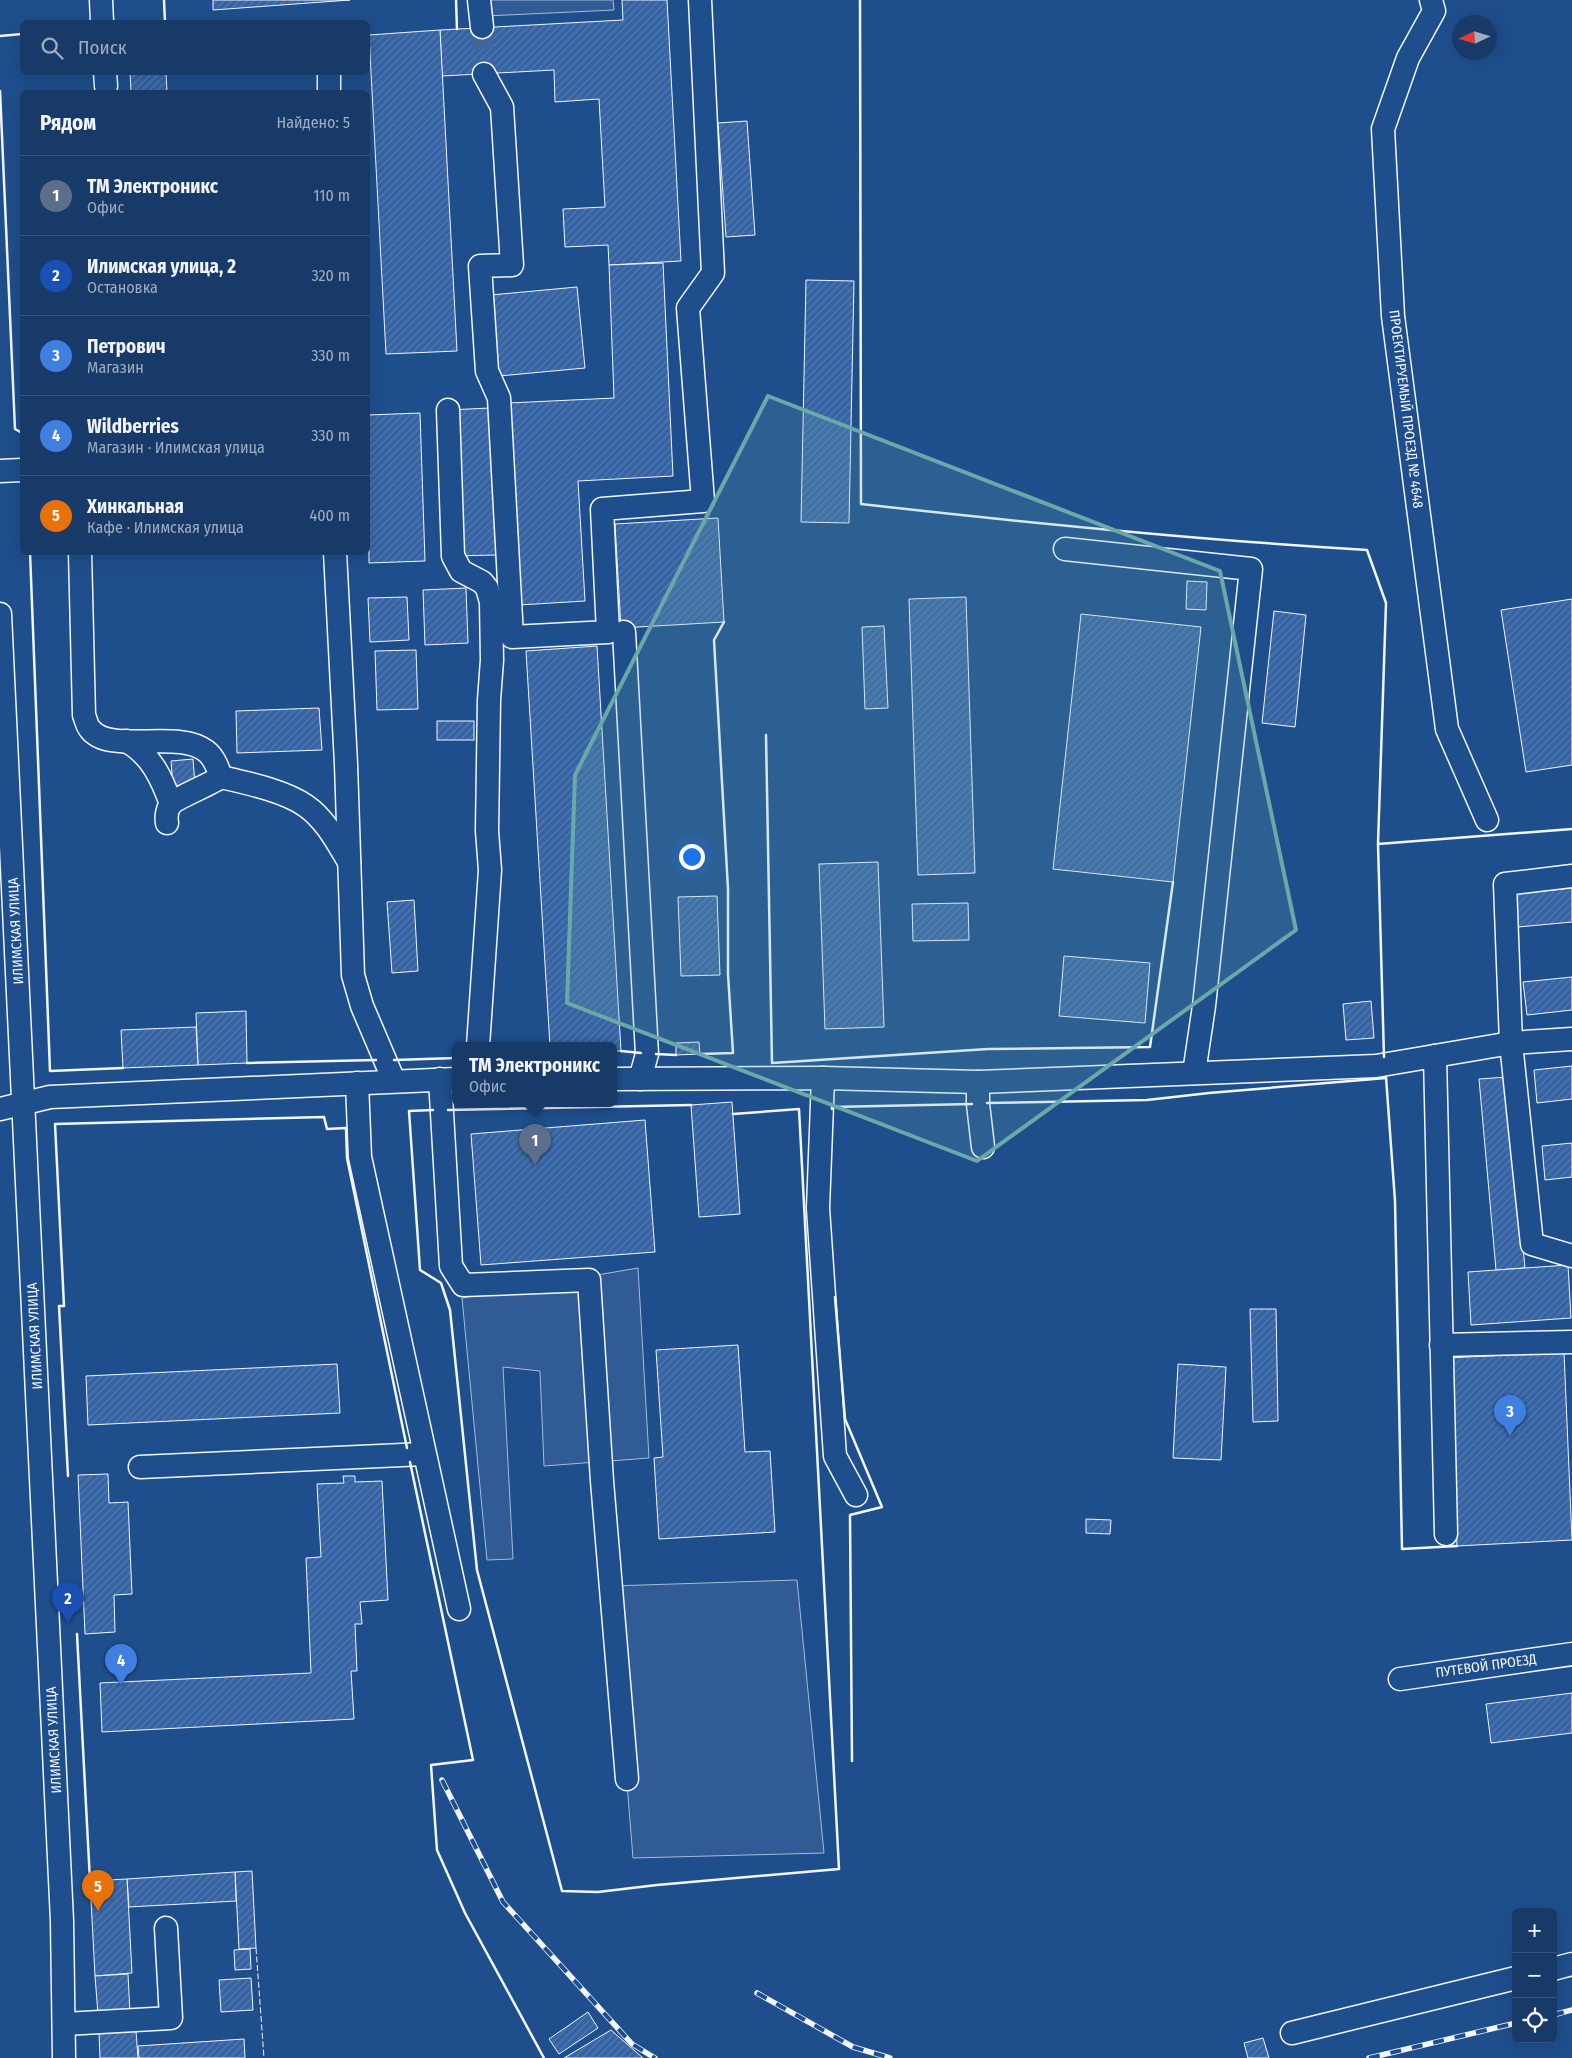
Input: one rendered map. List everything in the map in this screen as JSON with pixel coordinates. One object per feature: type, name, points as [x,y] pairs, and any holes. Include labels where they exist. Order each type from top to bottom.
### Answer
[{"type":"street","points":[[101,0],[102,20]]},
{"type":"street","points":[[479,0],[482,27]]},
{"type":"street","points":[[484,74],[502,107],[512,265],[480,266],[487,370],[499,398],[512,637],[608,632],[602,509],[703,501],[688,308],[713,273],[700,0]]},
{"type":"street","name":"ПРОЕКТИРУЕМЫЙ ПРОЕЗД № 4648","points":[[1431,0],[1434,11],[1408,58],[1383,129],[1393,316],[1447,729],[1486,820]]},
{"type":"street","points":[[448,410],[453,556],[461,572],[482,582],[487,588],[491,602],[492,660],[489,700],[487,831],[490,870],[478,1042]]},
{"type":"street","points":[[0,471],[20,470]]},
{"type":"street","points":[[1065,549],[1252,569],[1204,1006],[1194,1073]]},
{"type":"street","points":[[80,555],[84,715],[90,729],[98,736],[126,741],[163,740],[190,744],[205,750],[212,757],[221,778]]},
{"type":"street","points":[[335,555],[346,764],[353,975],[362,1006],[394,1081]]},
{"type":"street","name":"ИЛИМСКАЯ УЛИЦА","points":[[0,614],[62,1911],[64,2058]]},
{"type":"street","points":[[624,632],[648,1054],[640,1079]]},
{"type":"street","points":[[126,741],[133,744],[156,768],[169,813],[179,798],[221,778],[276,792],[306,806],[327,827],[350,862]]},
{"type":"street","points":[[1572,876],[1505,884],[1511,1043],[1532,1244],[1572,1256]]},
{"type":"street","points":[[617,1079],[823,1078],[978,1082],[1385,1066],[1511,1043],[1572,1039]]},
{"type":"street","points":[[1435,1056],[1446,1534]]},
{"type":"street","points":[[823,1078],[818,1208],[835,1456],[856,1495]]},
{"type":"street","points":[[0,1109],[50,1097],[448,1079],[451,1266],[463,1285],[589,1280],[602,1481],[627,1779]]},
{"type":"street","points":[[978,1082],[978,1104],[984,1146]]},
{"type":"street","points":[[357,1083],[360,1157],[459,1609]]},
{"type":"street","points":[[1441,1345],[1572,1342]]},
{"type":"street","points":[[140,1467],[424,1454]]},
{"type":"street","name":"ПУТЕВОЙ ПРОЕЗД","points":[[1400,1679],[1572,1654]]},
{"type":"street","points":[[65,2024],[171,2018],[166,1928]]},
{"type":"street","points":[[1557,1967],[1572,1964]]},
{"type":"street","points":[[1292,2033],[1512,1979]]},
{"type":"highlighted area","points":[[768,396],[1220,571],[1296,930],[977,1161],[567,1003],[575,775]]},
{"type":"shaded area","points":[[485,0],[613,0],[614,10],[486,16]]},
{"type":"shaded area","points":[[638,1268],[649,1458],[544,1466],[540,1371],[503,1367],[513,1559],[487,1560],[462,1298]]},
{"type":"shaded area","points":[[797,1580],[824,1853],[633,1858],[611,1586]]},
{"type":"building","points":[[213,0],[350,0],[213,10]]},
{"type":"building","points":[[622,0],[667,0],[681,261],[609,265],[608,245],[565,247],[563,209],[605,207],[599,99],[555,102],[554,70],[442,76],[440,30],[623,20]]},
{"type":"building","points":[[440,30],[457,351],[386,354],[370,35]]},
{"type":"building","points":[[130,75],[166,75],[167,90],[131,90]]},
{"type":"building","points":[[747,121],[755,235],[726,237],[718,123]]},
{"type":"building","points":[[663,263],[673,476],[578,481],[585,601],[519,605],[509,403],[614,398],[609,265]]},
{"type":"building","points":[[806,280],[854,281],[849,523],[801,522]]},
{"type":"building","points":[[577,287],[585,368],[499,376],[491,295]]},
{"type":"building","points":[[490,408],[496,555],[453,556],[448,410]]},
{"type":"building","points":[[420,413],[425,561],[369,563],[370,415]]},
{"type":"building","points":[[718,518],[724,622],[621,628],[615,524]]},
{"type":"building","points":[[1187,581],[1207,582],[1206,610],[1186,609]]},
{"type":"building","points":[[466,588],[468,643],[425,645],[423,590]]},
{"type":"building","points":[[407,597],[409,640],[370,642],[368,598]]},
{"type":"building","points":[[966,597],[975,873],[918,875],[909,599]]},
{"type":"building","points":[[1572,599],[1572,765],[1526,772],[1501,610]]},
{"type":"building","points":[[1274,611],[1306,615],[1295,727],[1262,723]]},
{"type":"building","points":[[1081,614],[1201,627],[1173,882],[1053,869]]},
{"type":"building","points":[[884,626],[888,708],[865,709],[862,627]]},
{"type":"building","points":[[597,646],[621,1051],[617,1051],[617,1042],[550,1042],[526,651]]},
{"type":"building","points":[[416,650],[418,709],[377,710],[375,651]]},
{"type":"building","points":[[319,708],[322,750],[237,753],[236,711]]},
{"type":"building","points":[[437,721],[474,721],[474,740],[437,740]]},
{"type":"building","points":[[193,759],[195,785],[173,786],[171,761]]},
{"type":"building","points":[[878,862],[884,1027],[825,1029],[819,864]]},
{"type":"building","points":[[1572,888],[1572,922],[1518,927],[1515,894]]},
{"type":"building","points":[[717,896],[720,975],[681,976],[678,897]]},
{"type":"building","points":[[414,900],[418,971],[392,973],[387,902]]},
{"type":"building","points":[[968,903],[969,940],[913,941],[912,904]]},
{"type":"building","points":[[1064,956],[1150,963],[1145,1023],[1059,1016]]},
{"type":"building","points":[[1572,977],[1572,1010],[1527,1015],[1523,982]]},
{"type":"building","points":[[1371,1001],[1374,1038],[1346,1040],[1343,1004]]},
{"type":"building","points":[[246,1011],[247,1063],[198,1065],[196,1013]]},
{"type":"building","points":[[196,1027],[198,1065],[123,1068],[121,1030]]},
{"type":"building","points":[[699,1042],[700,1054],[676,1055],[676,1043]]},
{"type":"building","points":[[1572,1066],[1572,1099],[1537,1103],[1534,1070]]},
{"type":"building","points":[[1507,1077],[1525,1268],[1496,1270],[1479,1079]]},
{"type":"building","points":[[732,1102],[740,1214],[699,1217],[691,1105]]},
{"type":"building","points":[[645,1120],[655,1252],[481,1265],[471,1134]]},
{"type":"building","points":[[1572,1143],[1572,1177],[1545,1180],[1542,1146]]},
{"type":"building","points":[[1568,1265],[1571,1318],[1471,1325],[1468,1272]]},
{"type":"building","points":[[1250,1309],[1276,1309],[1278,1421],[1253,1422]]},
{"type":"building","points":[[738,1345],[745,1452],[770,1451],[775,1532],[659,1539],[654,1458],[663,1457],[656,1350]]},
{"type":"building","points":[[1564,1352],[1572,1540],[1457,1546],[1448,1358]]},
{"type":"building","points":[[337,1364],[340,1413],[88,1425],[86,1376]]},
{"type":"building","points":[[1178,1364],[1226,1367],[1221,1460],[1173,1458]]},
{"type":"building","points":[[108,1474],[109,1503],[128,1502],[132,1594],[114,1595],[115,1632],[85,1634],[78,1475]]},
{"type":"building","points":[[343,1476],[355,1476],[355,1482],[382,1481],[388,1600],[360,1602],[362,1624],[355,1624],[357,1671],[351,1671],[354,1719],[102,1732],[100,1683],[311,1673],[306,1558],[321,1557],[317,1484],[344,1483]]},
{"type":"building","points":[[1086,1519],[1111,1520],[1110,1534],[1086,1533]]},
{"type":"building","points":[[1572,1693],[1572,1733],[1491,1743],[1486,1704]]},
{"type":"building","points":[[252,1871],[256,1948],[239,1949],[235,1872]]},
{"type":"building","points":[[235,1872],[236,1901],[129,1907],[127,1879]]},
{"type":"building","points":[[127,1879],[132,1973],[95,1976],[90,1881]]},
{"type":"building","points":[[250,1949],[251,1969],[235,1970],[234,1950]]},
{"type":"building","points":[[128,1974],[130,2013],[98,2014],[95,1976]]},
{"type":"building","points":[[251,1978],[253,2010],[221,2012],[219,1980]]},
{"type":"building","points":[[588,2012],[598,2028],[559,2054],[549,2039]]},
{"type":"building","points":[[611,2030],[643,2058],[564,2058]]},
{"type":"building","points":[[136,2031],[138,2058],[100,2058],[99,2033]]},
{"type":"building","points":[[1263,2038],[1269,2058],[1248,2058],[1244,2043]]},
{"type":"building","points":[[244,2039],[245,2058],[139,2058],[138,2046]]},
{"type":"tunnel","points":[[482,27],[484,74]]},
{"type":"railway","points":[[442,1780],[503,1902],[632,2044],[655,2058]]},
{"type":"railway","points":[[757,1993],[853,2047],[890,2058]]},
{"type":"railway","points":[[1557,2014],[1572,2010]]},
{"type":"railway","points":[[1369,2058],[1512,2024]]},
{"type":"fence","points":[[256,1948],[264,2058]]},
{"type":"wall","points":[[164,0],[165,20]]},
{"type":"wall","points":[[456,0],[457,29]]},
{"type":"wall","points":[[860,0],[861,504],[1114,530],[1367,550],[1386,603],[1378,844],[1572,829]]},
{"type":"wall","points":[[0,36],[20,34]]},
{"type":"wall","points":[[0,91],[15,429],[20,432]]},
{"type":"wall","points":[[30,555],[50,1071],[123,1068]]},
{"type":"wall","points":[[700,1054],[733,1053],[728,974],[728,889],[714,640],[724,622]]},
{"type":"wall","points":[[766,735],[772,1063],[988,1049],[1150,1047],[1173,882]]},
{"type":"wall","points":[[1378,844],[1384,1057]]},
{"type":"wall","points":[[621,1051],[641,1053]]},
{"type":"wall","points":[[656,1054],[676,1055]]},
{"type":"wall","points":[[394,1060],[452,1058]]},
{"type":"wall","points":[[247,1063],[376,1060]]},
{"type":"wall","points":[[1386,1077],[1395,1201],[1402,1549],[1457,1546]]},
{"type":"wall","points":[[987,1103],[1147,1100],[1386,1078]]},
{"type":"wall","points":[[832,1109],[832,1107],[972,1104]]},
{"type":"wall","points":[[617,1107],[691,1105]]},
{"type":"wall","points":[[448,1110],[594,1107]]},
{"type":"wall","points":[[433,1110],[409,1111],[420,1270],[441,1283],[450,1310],[477,1570],[562,1891],[598,1892],[839,1869],[799,1109],[733,1114]]},
{"type":"wall","points":[[68,1476],[59,1306],[64,1306],[55,1124],[324,1117],[327,1129],[346,1128],[347,1158],[407,1448]]},
{"type":"wall","points":[[835,1297],[845,1419],[882,1507],[850,1515],[852,1761]]},
{"type":"wall","points":[[410,1462],[473,1760],[431,1765],[437,1850],[465,1913],[544,2058]]},
{"type":"wall","points":[[77,1634],[90,1881]]},
{"type":"place","name":"ТМ Электроникс","points":[[535,1165]]},
{"type":"place","name":"Петрович","points":[[1510,1436]]},
{"type":"place","name":"Илимская улица, 2","points":[[68,1623]]},
{"type":"place","name":"Wildberries","points":[[121,1685]]},
{"type":"place","name":"Хинкальная","points":[[98,1911]]}]
